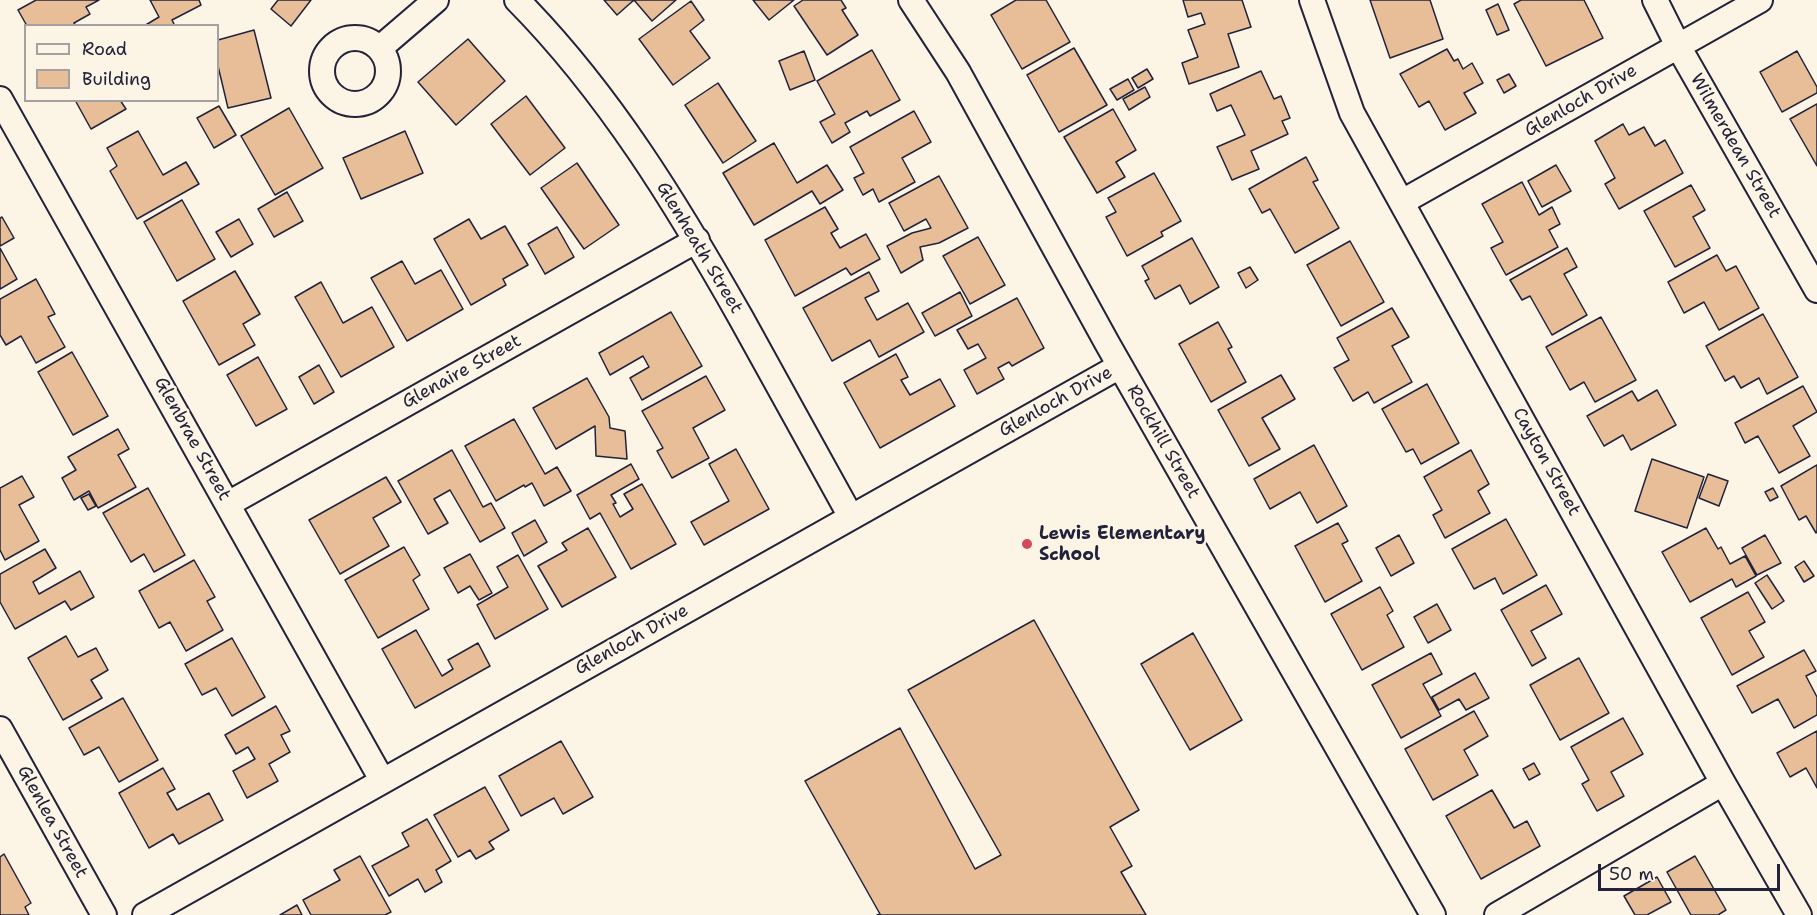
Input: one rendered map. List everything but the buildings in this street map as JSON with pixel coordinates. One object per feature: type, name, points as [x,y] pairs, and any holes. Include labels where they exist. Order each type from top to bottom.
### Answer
[{"type":"street","points":[[380,48],[436,0]]},
{"type":"street","name":"Glenheath Street","points":[[517,0],[538,21],[588,81],[649,164],[696,240],[851,517]]},
{"type":"street","name":"Rockhill Street","points":[[911,0],[958,72],[1120,366],[1433,915]]},
{"type":"street","name":"Cayton Street","points":[[1312,0],[1352,113],[1723,783],[1799,915]]},
{"type":"street","name":"Wilmerdean Street","points":[[1655,0],[1678,46],[1817,290]]},
{"type":"street","name":"Glenloch Drive","points":[[1402,202],[1760,0]]},
{"type":"street","name":"Glenbrae Street","points":[[0,99],[382,780]]},
{"type":"street","name":"Glenaire Street","points":[[228,504],[696,240]]},
{"type":"street","name":"Glenloch Drive","points":[[145,915],[1120,366]]},
{"type":"street","name":"Glenlea Street","points":[[0,729],[104,915]]},
{"type":"street","points":[[1497,915],[1723,783]]},
{"type":"place","name":"Lewis Elementary School","points":[[1027,544]]}]
